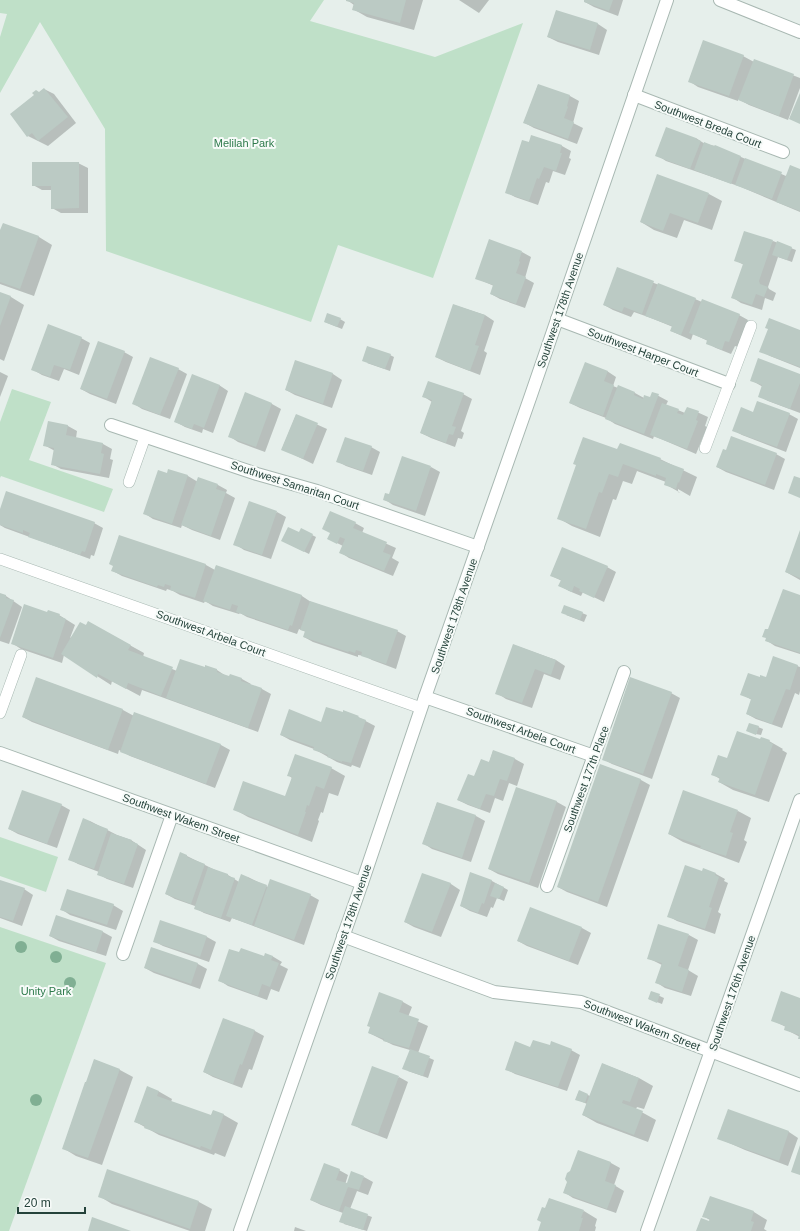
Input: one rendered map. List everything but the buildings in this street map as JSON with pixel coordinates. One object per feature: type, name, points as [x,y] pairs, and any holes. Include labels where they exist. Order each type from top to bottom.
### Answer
[{"type":"street","name":"Southwest 178th Avenue","points":[[240,1231],[362,883],[423,702],[558,319],[667,0]]},
{"type":"street","points":[[720,0],[800,32]]},
{"type":"street","name":"Southwest Breda Court","points":[[634,95],[783,152]]},
{"type":"street","name":"Southwest Harper Court","points":[[558,319],[729,384]]},
{"type":"street","name":"Southwest Samaritan Court","points":[[111,425],[257,474],[318,491],[478,547]]},
{"type":"street","name":"Southwest 177th Place","points":[[547,886],[624,672]]},
{"type":"street","name":"Southwest Arbela Court","points":[[423,702],[594,756]]},
{"type":"street","name":"Southwest Wakem Street","points":[[0,753],[362,883]]},
{"type":"street","name":"Southwest 176th Avenue","points":[[648,1231],[800,800]]},
{"type":"street","points":[[123,954],[172,815]]},
{"type":"street","name":"Southwest Wakem Street","points":[[343,936],[494,992],[581,1002],[800,1085]]},
{"type":"lane","points":[[705,448],[751,326]]},
{"type":"lane","points":[[129,482],[145,437]]},
{"type":"lane","name":"Southwest Arbela Court","points":[[0,559],[423,702]]},
{"type":"lane","points":[[0,713],[21,655]]},
{"type":"green space","name":"Melilah Park","points":[[0,0],[324,0],[310,21],[435,57],[523,23],[433,278],[338,245],[311,322],[106,251],[105,129],[40,22],[0,93],[0,37],[7,14],[0,13]]},
{"type":"green space","points":[[12,389],[51,402],[29,460],[113,489],[104,512],[1,476],[0,478],[0,422]]},
{"type":"green space","points":[[0,837],[58,857],[46,892],[0,876]]},
{"type":"green space","name":"Unity Park","points":[[0,927],[106,963],[9,1231],[0,1231]]}]
